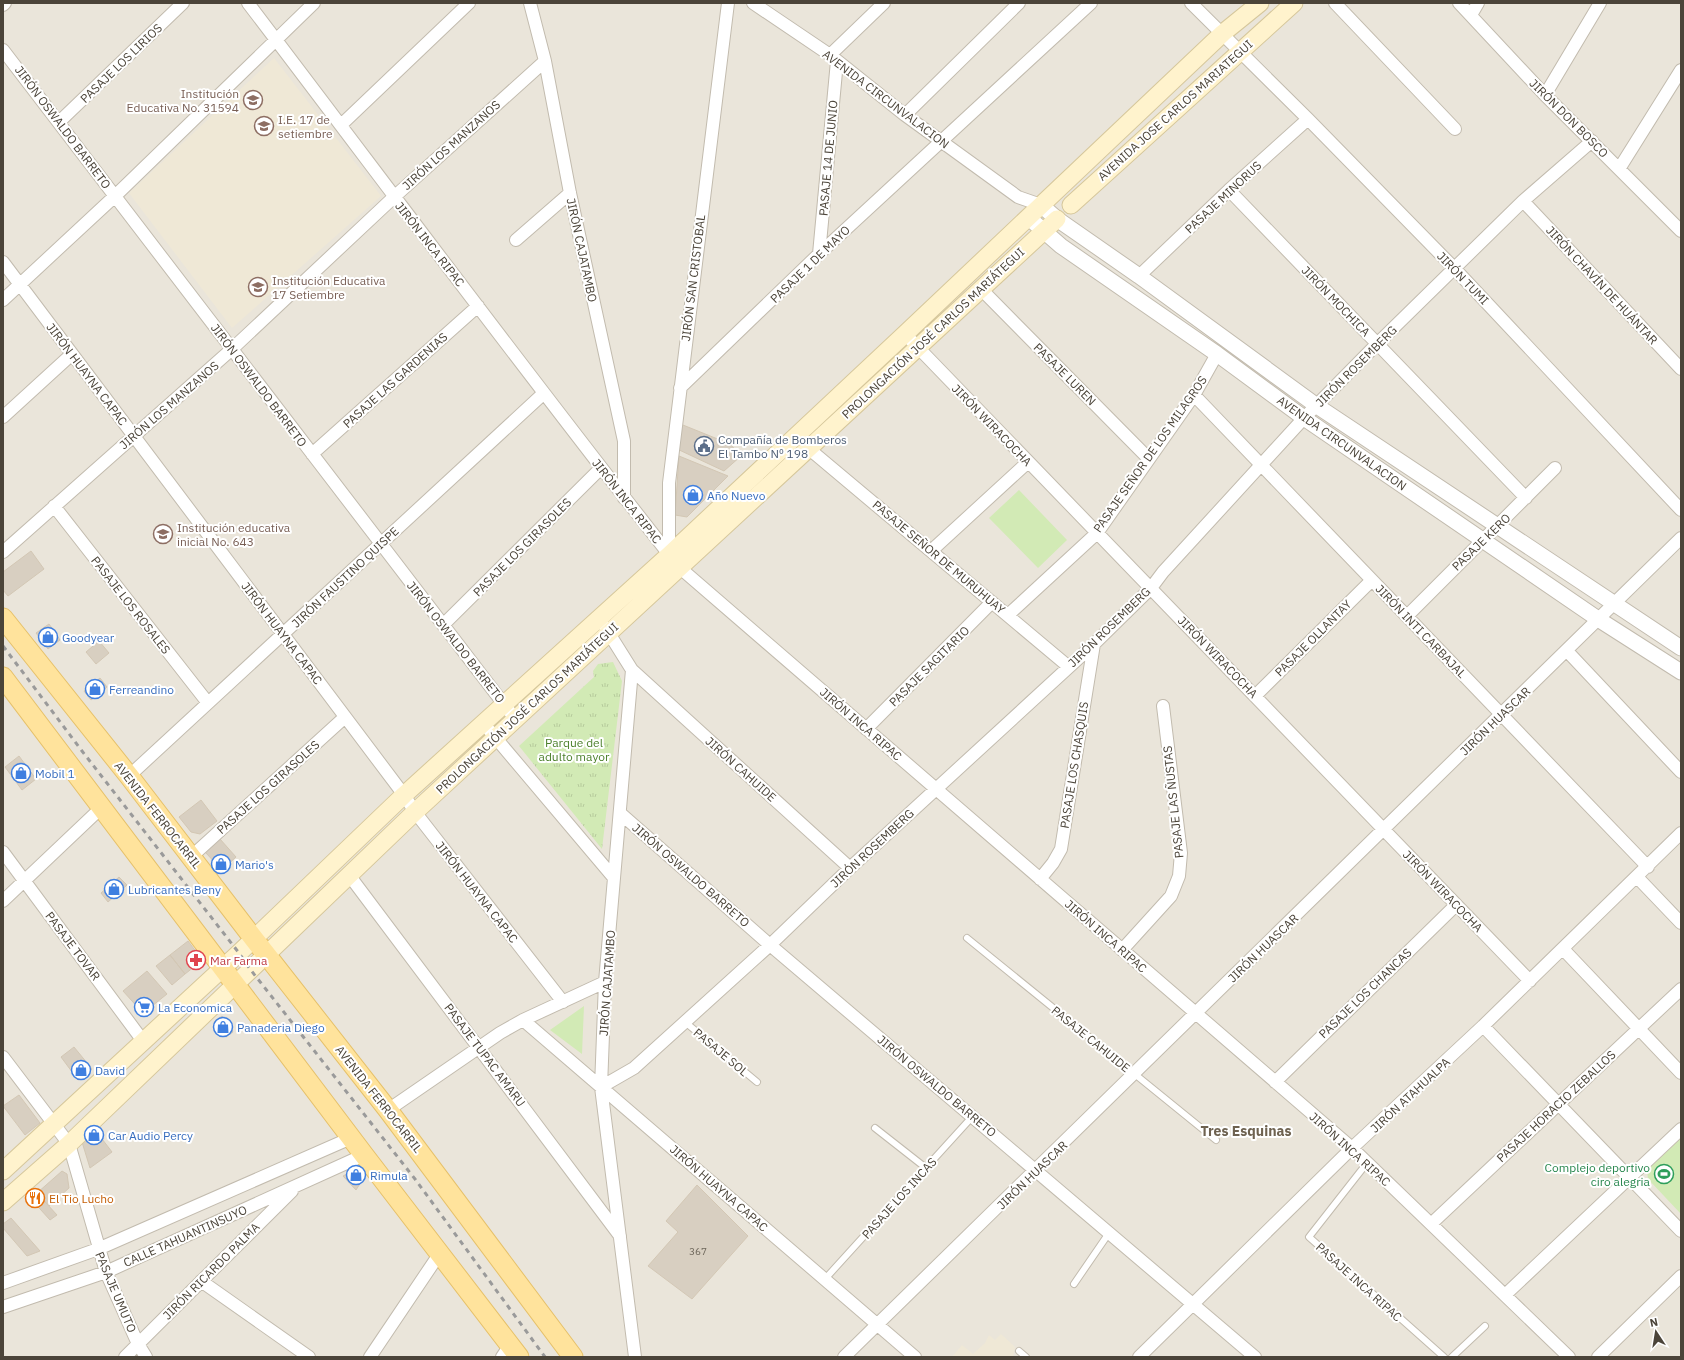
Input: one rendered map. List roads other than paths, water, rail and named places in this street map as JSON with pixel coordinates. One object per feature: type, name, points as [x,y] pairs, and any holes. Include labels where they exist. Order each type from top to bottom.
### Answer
[{"type":"main road","name":"AVENIDA JOSE CARLOS MARIATEGUI","points":[[1040,205],[1223,34],[1260,3]]},
{"type":"main road","name":"AVENIDA JOSE CARLOS MARIATEGUI","points":[[1071,205],[1294,3]]},
{"type":"main road","name":"PROLONGACIÓN JOSÉ CARLOS MARIÁTEGUI","points":[[3,1202],[68,1144],[415,812],[516,720],[609,632],[674,561],[905,334],[1029,218],[1040,205]]},
{"type":"main road","name":"PROLONGACIÓN JOSÉ CARLOS MARIÁTEGUI","points":[[3,1171],[52,1124],[223,968],[404,795],[505,705],[598,619],[674,561],[808,448],[1057,219]]},
{"type":"main road","name":"AVENIDA FERROCARRIL","points":[[3,618],[129,776],[388,1110],[573,1357]]},
{"type":"main road","points":[[3,677],[351,1138],[440,1253],[510,1353]]},
{"type":"street","name":"PASAJE LOS LIRIOS","points":[[59,122],[183,3]]},
{"type":"street","name":"JIRÓN INCA RIPAC","points":[[248,3],[394,197],[624,498],[674,561],[866,729],[1352,1148],[1569,1357]]},
{"type":"street","points":[[3,300],[115,196],[314,3]]},
{"type":"street","points":[[341,125],[469,3]]},
{"type":"street","name":"JIRÓN CAJATAMBO","points":[[530,3],[545,61],[570,193],[624,441],[624,498]]},
{"type":"street","name":"JIRÓN SAN CRISTOBAL","points":[[674,561],[669,483],[728,3]]},
{"type":"street","name":"AVENIDA CIRCUNVALACION","points":[[753,3],[833,58],[905,115],[1018,196],[1040,205],[1057,219],[1139,276],[1317,406],[1681,648]]},
{"type":"street","points":[[833,58],[884,3]]},
{"type":"street","points":[[905,115],[1019,3]]},
{"type":"street","name":"PASAJE 1 DE MAYO","points":[[680,388],[819,254],[1091,3]]},
{"type":"street","name":"JIRÓN TUMI","points":[[1191,3],[1308,119],[1454,268],[1681,510]]},
{"type":"street","points":[[1335,3],[1455,129]]},
{"type":"street","name":"JIRÓN DON BOSCO","points":[[1459,3],[1545,95],[1681,231]]},
{"type":"street","points":[[1471,15],[1478,3]]},
{"type":"street","points":[[1545,95],[1600,3]]},
{"type":"street","name":"JIRÓN OSWALDO BARRETO","points":[[3,50],[516,720]]},
{"type":"street","name":"PASAJE 14 DE JUNIO","points":[[819,254],[833,58]]},
{"type":"street","name":"JIRÓN LOS MANZANOS","points":[[3,552],[133,435],[232,349],[394,197],[545,61]]},
{"type":"street","points":[[1619,169],[1681,70]]},
{"type":"street","name":"PASAJE MINORUS","points":[[1139,276],[1229,190],[1308,119]]},
{"type":"street","name":"JIRÓN ROSEMBERG","points":[[601,1087],[634,1068],[770,945],[850,868],[1094,644],[1151,588],[1163,572],[1304,418],[1523,201],[1592,141]]},
{"type":"street","name":"JIRÓN MOCHICA","points":[[1229,190],[1526,498]]},
{"type":"street","points":[[516,240],[570,193]]},
{"type":"street","name":"AVENIDA CIRCUNVALACION","points":[[1018,196],[1029,218],[1061,246],[1217,354],[1304,418],[1598,619],[1681,672]]},
{"type":"street","name":"JIRÓN CHAVÍN DE HUÁNTAR","points":[[1523,201],[1681,369]]},
{"type":"street","name":"AVENIDA JOSE CARLOS MARIATEGUI","points":[[1057,219],[1071,205]]},
{"type":"street","name":"JIRÓN HUAYNA CAPAC","points":[[3,262],[404,795],[415,812],[563,1002]]},
{"type":"street","name":"PASAJE LUREN","points":[[981,290],[1149,459]]},
{"type":"street","name":"PASAJE LAS GARDENIAS","points":[[312,454],[478,306]]},
{"type":"street","name":"JIRÓN WIRACOCHA","points":[[905,334],[1530,981]]},
{"type":"street","points":[[3,417],[72,354]]},
{"type":"street","name":"PASAJE SEÑOR DE LOS MILAGROS","points":[[1008,615],[1097,533],[1194,395],[1217,354]]},
{"type":"street","name":"JIRÓN FAUSTINO QUISPE","points":[[129,776],[544,393]]},
{"type":"street","name":"JIRÓN INTI CARBAJAL","points":[[1194,395],[1648,867]]},
{"type":"street","name":"PASAJE SEÑOR DE MURUHUAY","points":[[808,448],[1069,667]]},
{"type":"street","points":[[931,551],[1028,462]]},
{"type":"street","name":"PASAJE LOS GIRASOLES","points":[[442,625],[601,468]]},
{"type":"street","name":"PASAJE KERO","points":[[1406,616],[1555,468]]},
{"type":"street","name":"PASAJE LOS ROSALES","points":[[54,506],[208,703]]},
{"type":"street","name":"JIRÓN HUASCAR","points":[[844,1357],[1036,1171],[1681,538]]},
{"type":"street","name":"PASAJE OLLANTAY","points":[[1255,696],[1372,580]]},
{"type":"street","name":"PASAJE SAGITARIO","points":[[866,729],[992,602]]},
{"type":"street","points":[[598,619],[609,632],[632,670]]},
{"type":"street","name":"PASAJE LOS CHASQUIS","points":[[1040,879],[1054,863],[1061,849],[1094,644]]},
{"type":"street","points":[[1567,651],[1681,772]]},
{"type":"street","name":"JIRÓN CAJATAMBO","points":[[632,670],[605,982],[601,1087],[635,1357]]},
{"type":"street","name":"JIRÓN CAHUIDE","points":[[632,670],[850,868]]},
{"type":"street","name":"PASAJE LAS ÑUSTAS","points":[[1122,950],[1171,896],[1179,876],[1181,853],[1163,706]]},
{"type":"street","name":"PASAJE LOS GIRASOLES","points":[[191,857],[345,717]]},
{"type":"street","points":[[484,724],[614,878]]},
{"type":"street","points":[[3,901],[102,808]]},
{"type":"street","name":"JIRÓN OSWALDO BARRETO","points":[[620,813],[770,945],[1255,1357]]},
{"type":"street","name":"JIRÓN ATAHUALPA","points":[[1139,1357],[1352,1148],[1530,981],[1681,833]]},
{"type":"street","name":"PASAJE TOVAR","points":[[3,852],[143,1041]]},
{"type":"street","name":"PASAJE TUPAC AMARU","points":[[350,875],[620,1236]]},
{"type":"street","points":[[1637,877],[1681,923]]},
{"type":"street","name":"PASAJE LOS CHANCAS","points":[[1274,1082],[1456,905]]},
{"type":"street","points":[[1563,949],[1681,1073]]},
{"type":"street","points":[[388,1110],[500,1033],[524,1020],[605,982]]},
{"type":"street","name":"PASAJE HORACIO ZEBALLOS","points":[[1431,1224],[1681,989]]},
{"type":"street","name":"JIRÓN HUAYNA CAPAC","points":[[524,1020],[915,1357]]},
{"type":"street","points":[[1483,1026],[1681,1231]]},
{"type":"street","name":"PASAJE UMUTO","points":[[3,1057],[68,1144],[106,1272],[138,1344],[146,1357]]},
{"type":"street","points":[[1505,1295],[1681,1129]]},
{"type":"street","name":"CALLE TAHUANTINSUYO","points":[[3,1283],[98,1249],[351,1138]]},
{"type":"street","name":"CALLE TAHUANTINSUYO","points":[[3,1307],[106,1272],[364,1155]]},
{"type":"street","name":"JIRÓN RICARDO PALMA","points":[[125,1357],[297,1186]]},
{"type":"street","points":[[370,1357],[440,1253]]},
{"type":"street","points":[[1598,1357],[1681,1276]]},
{"type":"street","points":[[201,1281],[309,1357]]},
{"type":"lane","name":"PASAJE CAHUIDE","points":[[967,938],[1216,1140]]},
{"type":"lane","name":"PASAJE SOL","points":[[685,1022],[756,1082]]},
{"type":"lane","name":"PASAJE LOS INCAS","points":[[825,1279],[972,1117]]},
{"type":"lane","points":[[875,1128],[926,1168]]},
{"type":"lane","name":"PASAJE INCA RIPAC","points":[[1367,1163],[1309,1238],[1444,1357]]},
{"type":"lane","points":[[1074,1284],[1109,1233]]},
{"type":"lane","points":[[1452,1357],[1485,1326]]},
{"type":"lane","points":[[1019,1352],[1026,1357]]},
{"type":"railway","points":[[3,646],[250,969],[415,1179],[545,1357]]},
{"type":"place","name":"Institución Educativa No. 31594","points":[[253,100]]},
{"type":"place","name":"I.E. 17 de setiembre","points":[[264,126]]},
{"type":"place","name":"Institución Educativa 17 Setiembre","points":[[258,287]]},
{"type":"place","name":"Compañía de Bomberos El Tambo Nº 198","points":[[704,446]]},
{"type":"place","name":"Año Nuevo","points":[[693,495]]},
{"type":"place","name":"Institución educativa inicial No. 643","points":[[163,534]]},
{"type":"place","name":"Goodyear","points":[[48,637]]},
{"type":"place","name":"Ferreandino","points":[[95,689]]},
{"type":"place","name":"Mobil 1","points":[[21,773]]},
{"type":"place","name":"Mario's","points":[[221,864]]},
{"type":"place","name":"Lubricantes Beny","points":[[114,889]]},
{"type":"place","name":"Mar Farma","points":[[196,960]]},
{"type":"place","name":"La Economica","points":[[144,1007]]},
{"type":"place","name":"Panaderia Diego","points":[[223,1027]]},
{"type":"place","name":"David","points":[[81,1070]]},
{"type":"place","name":"Car Audio Percy","points":[[94,1135]]},
{"type":"place","name":"Complejo deportivo ciro alegria","points":[[1664,1174]]},
{"type":"place","name":"Rimula","points":[[356,1175]]},
{"type":"place","name":"El Tio Lucho","points":[[35,1198]]},
{"type":"district","name":"Tres Esquinas","points":[[1246,1131]]},
{"type":"park label","name":"Parque del adulto mayor","points":[[574,749]]}]
